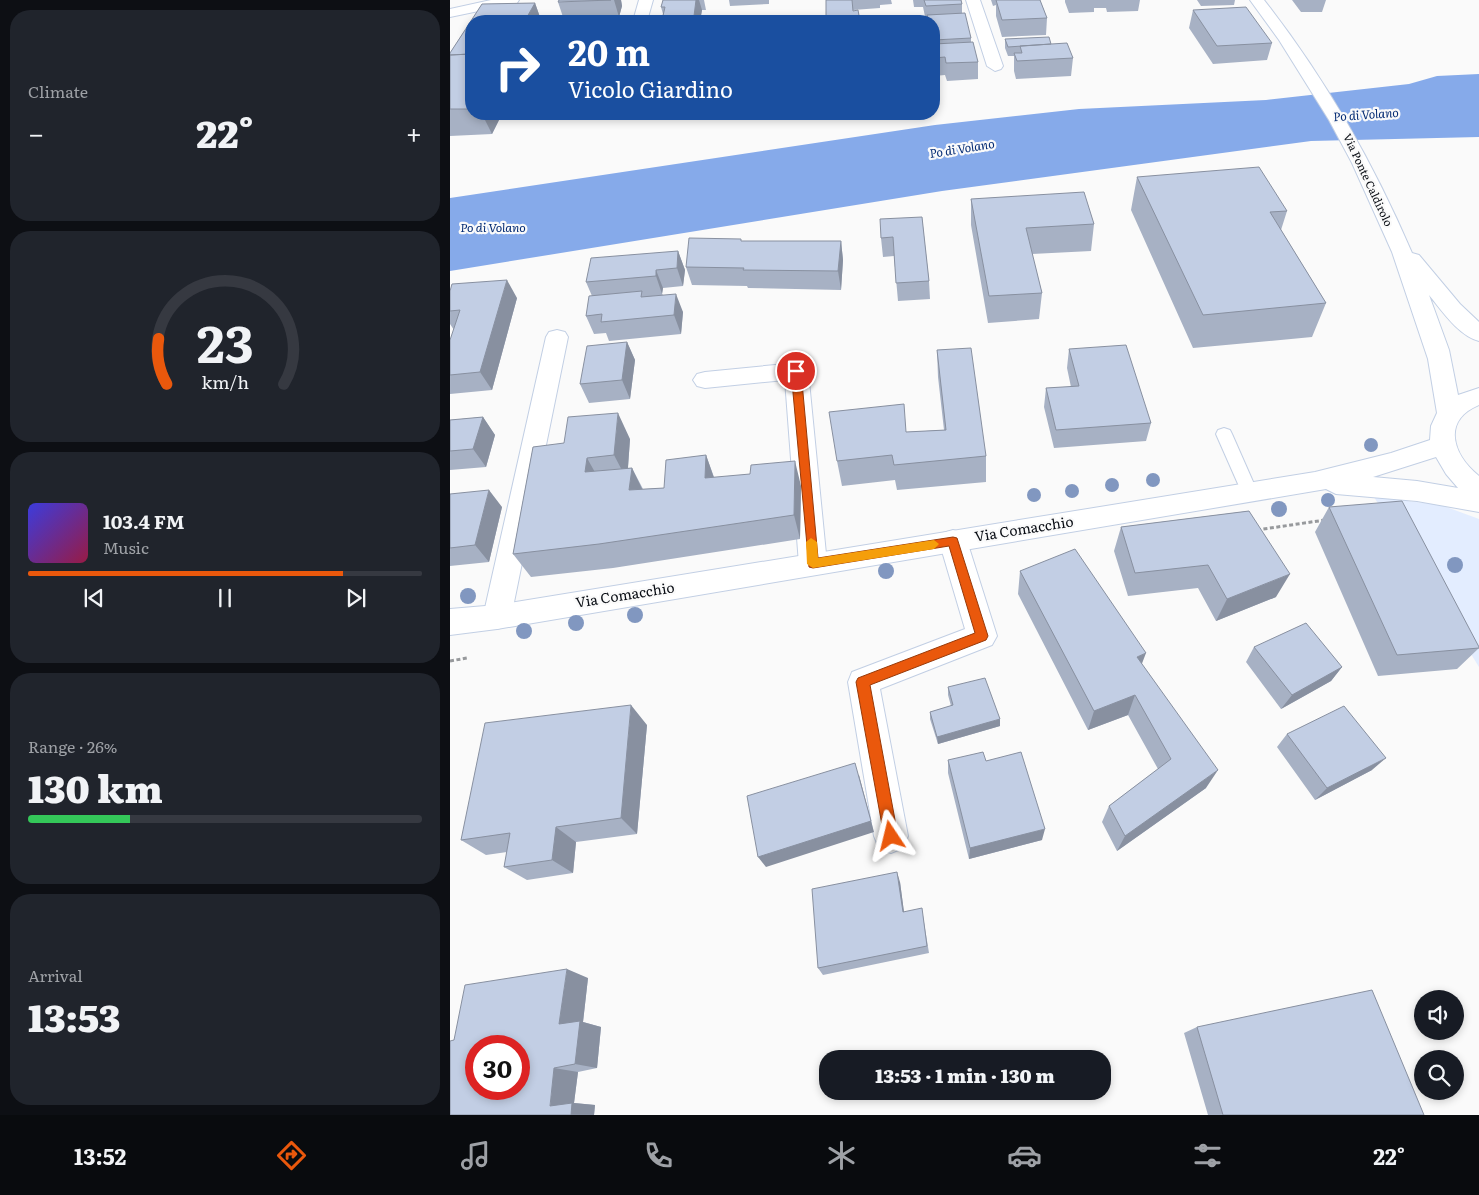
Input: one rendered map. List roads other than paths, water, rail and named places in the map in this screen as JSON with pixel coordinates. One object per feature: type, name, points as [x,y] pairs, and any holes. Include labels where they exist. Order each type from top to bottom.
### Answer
[{"type":"main road","points":[[450,13],[512,0]]},
{"type":"main road","points":[[642,15],[646,0]]},
{"type":"main road","points":[[973,0],[995,66]]},
{"type":"main road","name":"Via Ponte Caldirolo","points":[[1257,0],[1307,66],[1344,130],[1394,236],[1435,343],[1449,412]]},
{"type":"main road","points":[[477,15],[482,6]]},
{"type":"main road","name":"Via Ponte Caldirolo","points":[[1394,236],[1452,310],[1479,334]]},
{"type":"main road","points":[[497,616],[557,337]]},
{"type":"main road","points":[[705,380],[796,371],[813,564]]},
{"type":"main road","points":[[1479,396],[1470,398],[1449,412],[1441,428],[1442,446],[1454,468],[1464,480],[1479,491]]},
{"type":"main road","name":"Via Comacchio","points":[[450,622],[497,616],[1315,482],[1395,462],[1442,446]]},
{"type":"main road","name":"Via Comacchio","points":[[1315,482],[1417,491],[1479,502]]},
{"type":"main road","points":[[891,836],[863,682],[982,636],[953,541]]},
{"type":"lane","points":[[1224,434],[1250,492]]},
{"type":"water","name":"Po di Volano","points":[[1479,74],[1479,137],[1311,141],[942,191],[450,271],[450,198],[935,125],[1079,109],[1266,100],[1409,84],[1437,76]]}]
